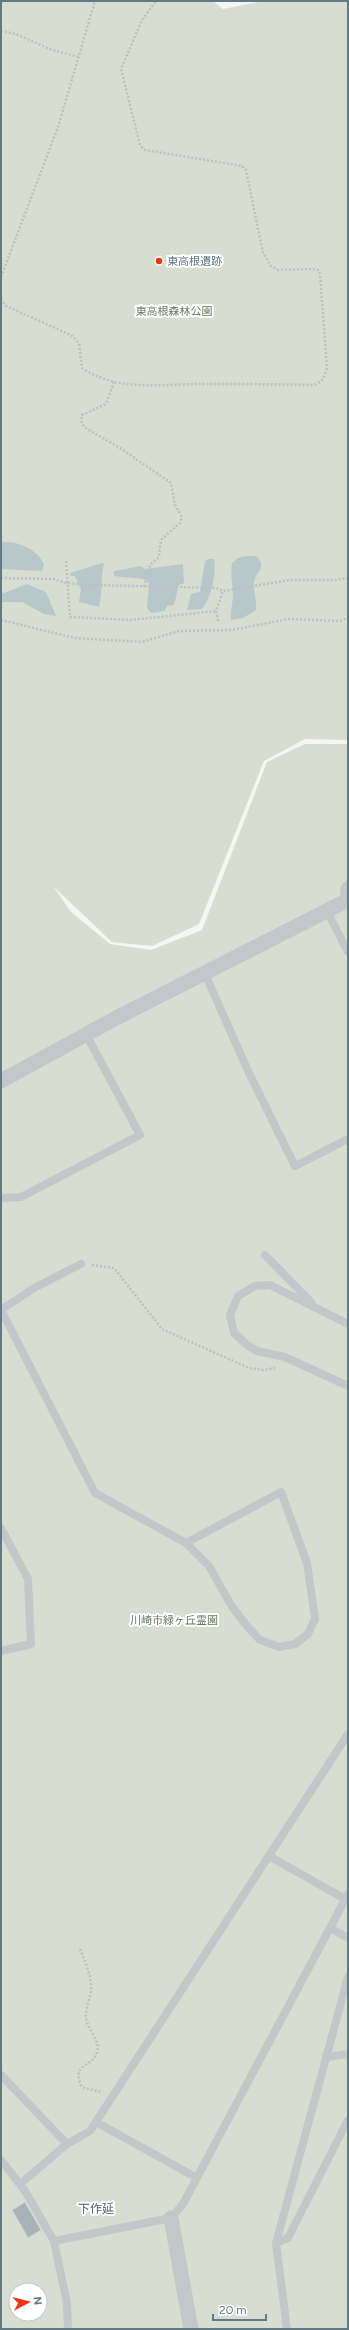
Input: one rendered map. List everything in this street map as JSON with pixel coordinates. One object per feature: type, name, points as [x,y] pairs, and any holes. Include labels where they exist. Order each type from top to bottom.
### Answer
[{"type":"street","points":[[1,1081],[87,1036],[118,1017],[205,974],[347,900]]},
{"type":"street","points":[[171,2218],[191,2329]]},
{"type":"lane","points":[[347,900],[344,889],[348,884]]},
{"type":"lane","points":[[327,911],[348,952]]},
{"type":"lane","points":[[205,974],[249,1073],[295,1166],[348,1139]]},
{"type":"lane","points":[[1,1198],[21,1197],[140,1135],[87,1036]]},
{"type":"lane","points":[[265,1255],[317,1308]]},
{"type":"lane","points":[[81,1264],[34,1288],[1,1310],[95,1493],[186,1543],[210,1566],[231,1605],[260,1640],[279,1647],[295,1644],[308,1634],[315,1619],[307,1563],[281,1492],[186,1543]]},
{"type":"lane","points":[[348,1324],[270,1285],[255,1286],[238,1296],[230,1315],[234,1333],[257,1351],[288,1359],[348,1386]]},
{"type":"lane","points":[[1,1528],[28,1579],[31,1644],[1,1651]]},
{"type":"lane","points":[[20,2184],[67,2144],[90,2131],[348,1734]]},
{"type":"lane","points":[[54,2241],[171,2218],[183,2204],[347,1897],[269,1856]]},
{"type":"lane","points":[[330,1928],[348,1938]]},
{"type":"lane","points":[[287,2329],[276,2243],[348,1977]]},
{"type":"lane","points":[[326,2057],[348,2054]]},
{"type":"lane","points":[[1,2075],[67,2144]]},
{"type":"lane","points":[[276,2243],[288,2238],[348,2120]]},
{"type":"lane","points":[[96,2122],[197,2178]]},
{"type":"lane","points":[[1,2160],[20,2184],[54,2241],[66,2303],[68,2329]]},
{"type":"path","points":[[1,277],[58,127],[95,1]]},
{"type":"path","points":[[1,299],[6,306],[71,335],[79,342],[82,368],[90,374],[114,382],[143,386],[190,384],[313,385],[321,383],[327,368],[320,274],[318,270],[314,269],[278,270],[267,261],[263,253],[246,170],[242,166],[145,150],[140,145],[121,69],[142,20],[156,1]]},
{"type":"path","points":[[1,31],[16,34],[52,50],[79,57]]},
{"type":"path","points":[[114,382],[106,404],[82,415],[81,421],[84,427],[120,448],[171,483],[175,505],[182,517],[180,524],[161,540],[158,557],[150,565],[144,587]]},
{"type":"path","points":[[66,561],[66,583],[70,617],[131,620],[216,611]]},
{"type":"path","points":[[1,578],[54,579],[66,583],[144,587],[216,588],[223,591],[290,580],[334,580],[348,578]]},
{"type":"path","points":[[218,621],[216,611],[223,591]]},
{"type":"path","points":[[1,620],[75,638],[142,642],[189,630],[209,632],[232,630],[288,619],[340,621],[348,618]]},
{"type":"path","points":[[81,1264],[114,1268],[162,1329],[249,1368],[270,1369],[288,1359]]},
{"type":"path","points":[[80,1949],[86,1965],[91,1989],[86,2018],[95,2039],[98,2051],[95,2057],[83,2065],[79,2071],[79,2080],[82,2086],[96,2092],[106,2092],[119,2086]]},
{"type":"green space","name":"川崎市緑ヶ丘霊園","points":[[1,1],[213,1],[223,9],[263,1],[348,1],[348,740],[305,739],[264,761],[199,924],[152,946],[112,942],[53,886],[71,912],[110,944],[151,950],[202,930],[267,762],[305,744],[348,744],[348,2329],[1,2329]]},
{"type":"shaded area","points":[[1,542],[20,544],[31,550],[41,558],[44,564],[42,571],[1,569]]},
{"type":"shaded area","points":[[256,556],[260,560],[261,564],[254,584],[256,610],[243,618],[231,620],[233,595],[231,572],[232,563],[238,558]]},
{"type":"shaded area","points":[[214,559],[215,571],[211,592],[208,599],[202,609],[187,610],[191,594],[200,592],[205,561]]},
{"type":"shaded area","points":[[102,563],[104,564],[99,607],[79,602],[81,589],[75,576],[70,576],[70,573]]},
{"type":"shaded area","points":[[183,564],[184,583],[179,585],[174,605],[167,606],[165,611],[151,613],[147,608],[149,583],[143,579],[114,576],[114,571],[141,566],[145,569]]},
{"type":"shaded area","points":[[27,584],[46,592],[56,616],[44,614],[22,602],[1,602],[1,594]]},
{"type":"building","points":[[25,2202],[41,2230],[28,2238],[12,2210]]},
{"type":"place","name":"東高根遺跡","points":[[159,261]]},
{"type":"district","name":"下作延","points":[[96,2209]]},
{"type":"park label","name":"東高根森林公園","points":[[174,311]]}]
